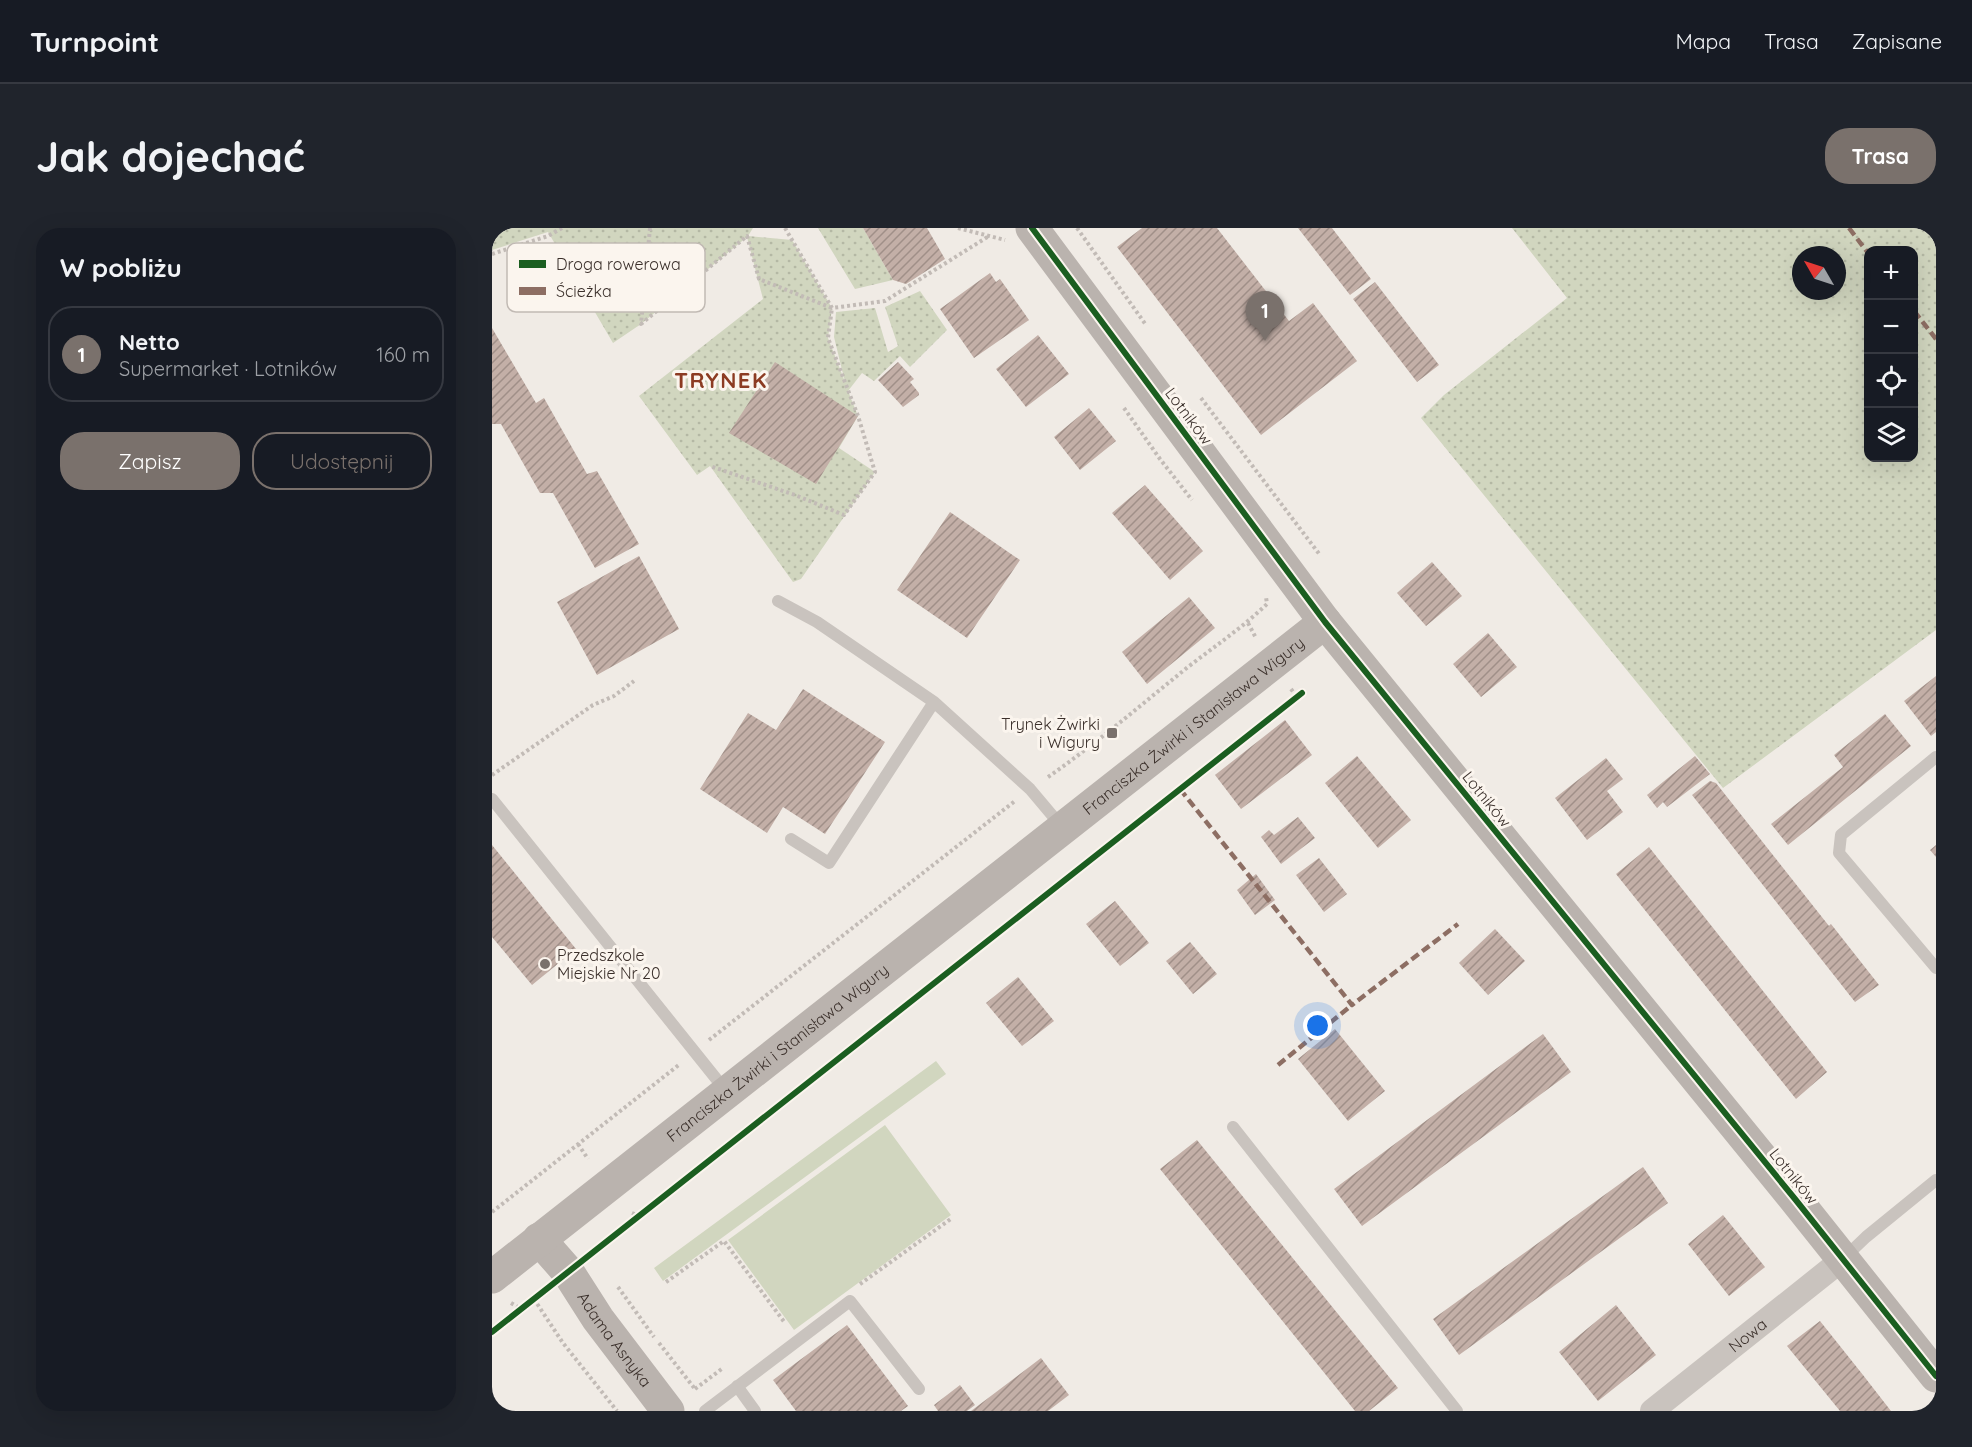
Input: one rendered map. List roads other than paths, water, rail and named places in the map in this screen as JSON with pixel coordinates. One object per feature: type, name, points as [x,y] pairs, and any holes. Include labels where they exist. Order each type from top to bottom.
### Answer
[{"type":"street","name":"Lotników","points":[[1021,238],[1325,622],[1936,1376]]},
{"type":"street","name":"Franciszka Żwirki i Stanisława Wigury","points":[[502,1290],[539,1239],[1325,622]]},
{"type":"street","name":"Adama Asnyka","points":[[539,1239],[568,1272],[598,1318],[668,1411]]},
{"type":"street","name":"Nowa","points":[[1652,1411],[1843,1259]]},
{"type":"lane","points":[[778,601],[817,622],[934,702],[1030,789],[1062,828]]},
{"type":"lane","points":[[791,839],[829,863],[934,702]]},
{"type":"lane","points":[[1936,757],[1841,835],[1839,853],[1936,968]]},
{"type":"lane","points":[[492,799],[727,1092]]},
{"type":"lane","points":[[1233,1127],[1457,1411]]},
{"type":"lane","points":[[1843,1259],[1936,1180]]},
{"type":"lane","points":[[707,1409],[850,1301],[920,1389]]},
{"type":"lane","points":[[737,1386],[755,1411]]},
{"type":"place","name":"Netto","points":[[1265,341]]},
{"type":"place","name":"Trynek Żwirki i Wigury","points":[[1112,733]]},
{"type":"place","name":"Przedszkole Miejskie Nr 20","points":[[545,964]]},
{"type":"district","name":"TRYNEK","points":[[721,380]]}]
